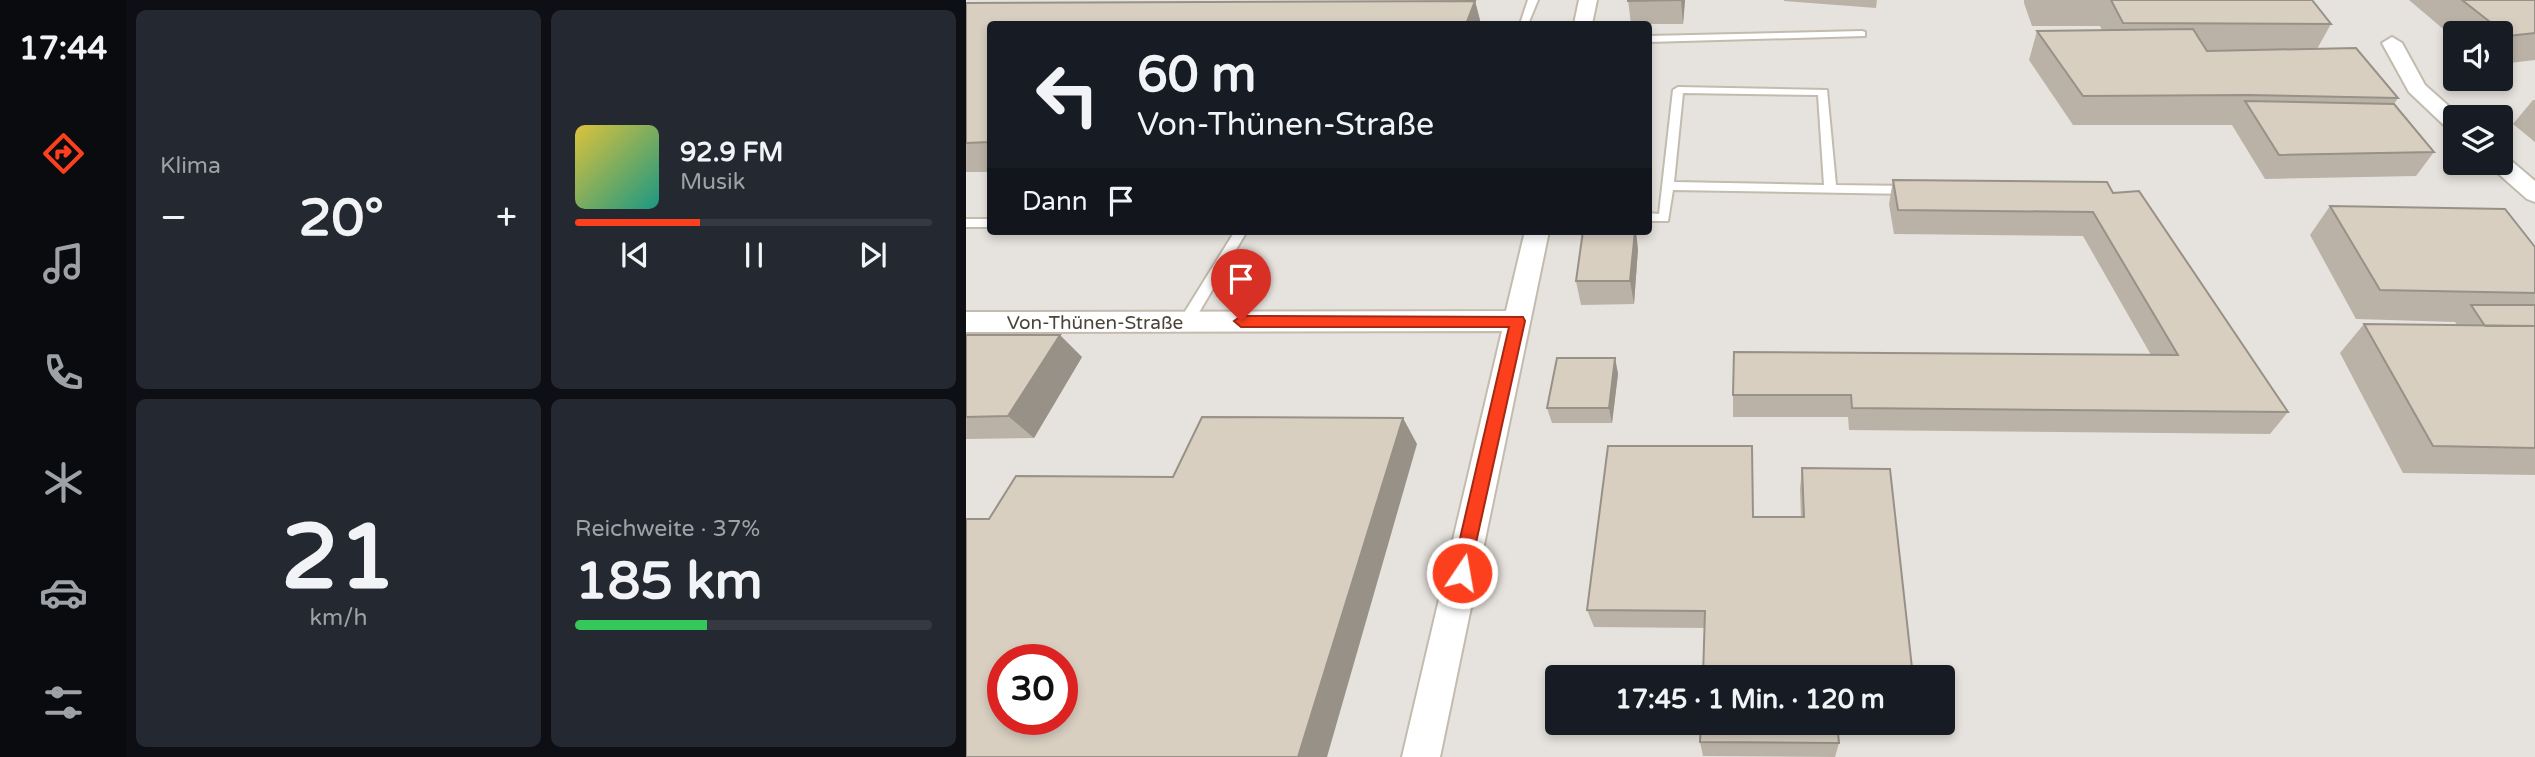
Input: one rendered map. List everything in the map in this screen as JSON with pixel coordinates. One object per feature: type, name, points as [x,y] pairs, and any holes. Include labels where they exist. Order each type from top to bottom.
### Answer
[{"type":"street","points":[[1584,21],[1588,0]]},
{"type":"street","points":[[2392,43],[2416,88],[2443,112]]},
{"type":"street","points":[[2513,175],[2535,194]]},
{"type":"street","points":[[1421,757],[1536,235]]},
{"type":"street","name":"Von-Thünen-Straße","points":[[966,322],[1517,321]]},
{"type":"lane","points":[[1525,21],[1533,0]]},
{"type":"lane","points":[[1652,38],[1862,34]]},
{"type":"lane","points":[[1652,217],[1664,218],[1678,90],[1823,92],[1830,188]]},
{"type":"lane","points":[[1667,186],[1925,190]]},
{"type":"lane","points":[[966,223],[987,223]]},
{"type":"lane","points":[[1186,322],[1239,235]]},
{"type":"shaded area","points":[[966,0],[2535,0],[2535,757],[966,757]]},
{"type":"building","points":[[2111,0],[2312,0],[2331,24],[2123,23]]},
{"type":"building","points":[[2462,0],[2535,0],[2535,33],[2513,35],[2513,21],[2489,21]]},
{"type":"building","points":[[1475,1],[1467,21],[987,21],[987,142],[966,143],[966,3]]},
{"type":"building","points":[[2193,29],[2207,51],[2356,48],[2398,98],[2083,96],[2037,31]]},
{"type":"building","points":[[2245,101],[2394,104],[2434,152],[2279,155]]},
{"type":"building","points":[[1893,180],[2107,182],[2113,193],[2139,191],[2288,412],[1852,408],[1851,395],[1733,395],[1734,352],[2178,355],[2093,212],[1898,210]]},
{"type":"building","points":[[2330,206],[2505,209],[2535,247],[2535,293],[2380,290]]},
{"type":"building","points":[[1582,235],[1635,235],[1630,281],[1576,281]]},
{"type":"building","points":[[2471,305],[2535,305],[2535,326],[2485,326]]},
{"type":"building","points":[[2364,324],[2535,326],[2535,448],[2433,446]]},
{"type":"building","points":[[966,335],[1060,335],[1008,416],[966,417]]},
{"type":"building","points":[[1557,358],[1615,358],[1609,408],[1547,408]]},
{"type":"building","points":[[1202,417],[1403,418],[1298,757],[966,757],[966,519],[989,519],[1016,476],[1173,477]]},
{"type":"building","points":[[1608,446],[1752,446],[1753,517],[1804,517],[1802,468],[1890,469],[1912,665],[1703,665],[1705,611],[1587,610]]},
{"type":"building","points":[[1700,735],[1838,735],[1839,743],[1700,742]]},
{"type":"route","points":[[1241,321],[1517,321],[1462,573]]}]
